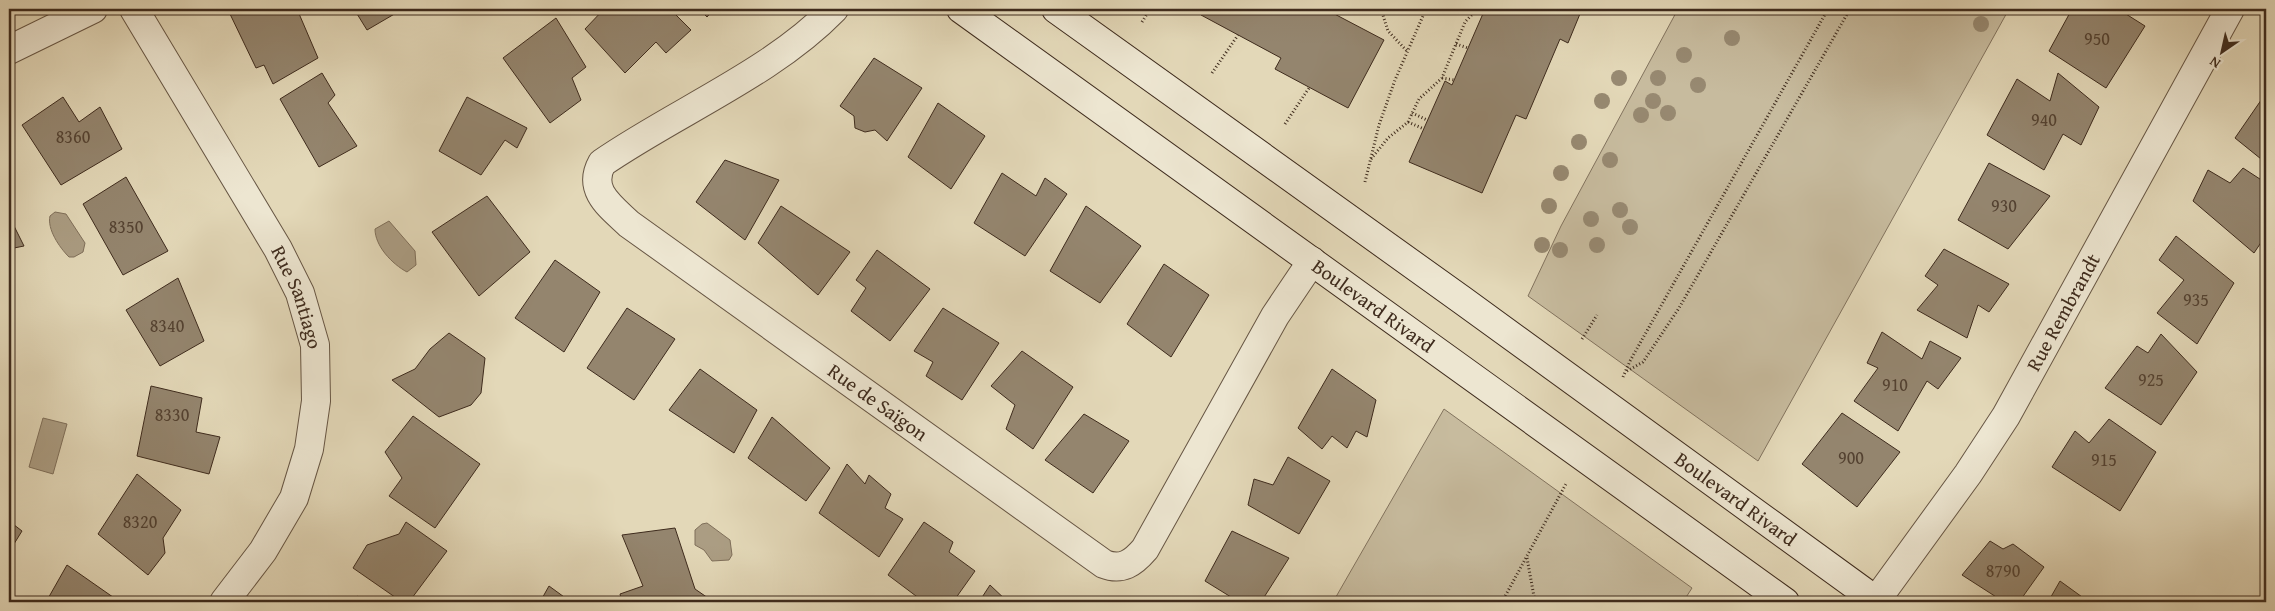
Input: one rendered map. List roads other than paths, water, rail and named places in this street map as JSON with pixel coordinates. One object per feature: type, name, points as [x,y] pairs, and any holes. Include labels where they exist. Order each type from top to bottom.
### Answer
[{"type":"street","points":[[9,50],[93,9]]},
{"type":"street","name":"Rue Santiago","points":[[134,9],[278,249],[300,293],[315,346],[316,401],[314,420],[309,450],[294,498],[263,551],[224,602]]},
{"type":"street","name":"Rue de Saïgon","points":[[834,9],[809,33],[771,60],[602,163],[596,173],[596,184],[602,196],[629,224],[1104,564],[1113,568],[1126,566],[1145,550],[1275,316],[1312,261]]},
{"type":"street","name":"Boulevard Rivard","points":[[961,9],[1785,602]]},
{"type":"street","name":"Boulevard Rivard","points":[[1056,9],[1462,300],[1877,602]]},
{"type":"street","name":"Rue Rembrandt","points":[[1877,602],[1968,474],[2006,416],[2230,9]]}]
